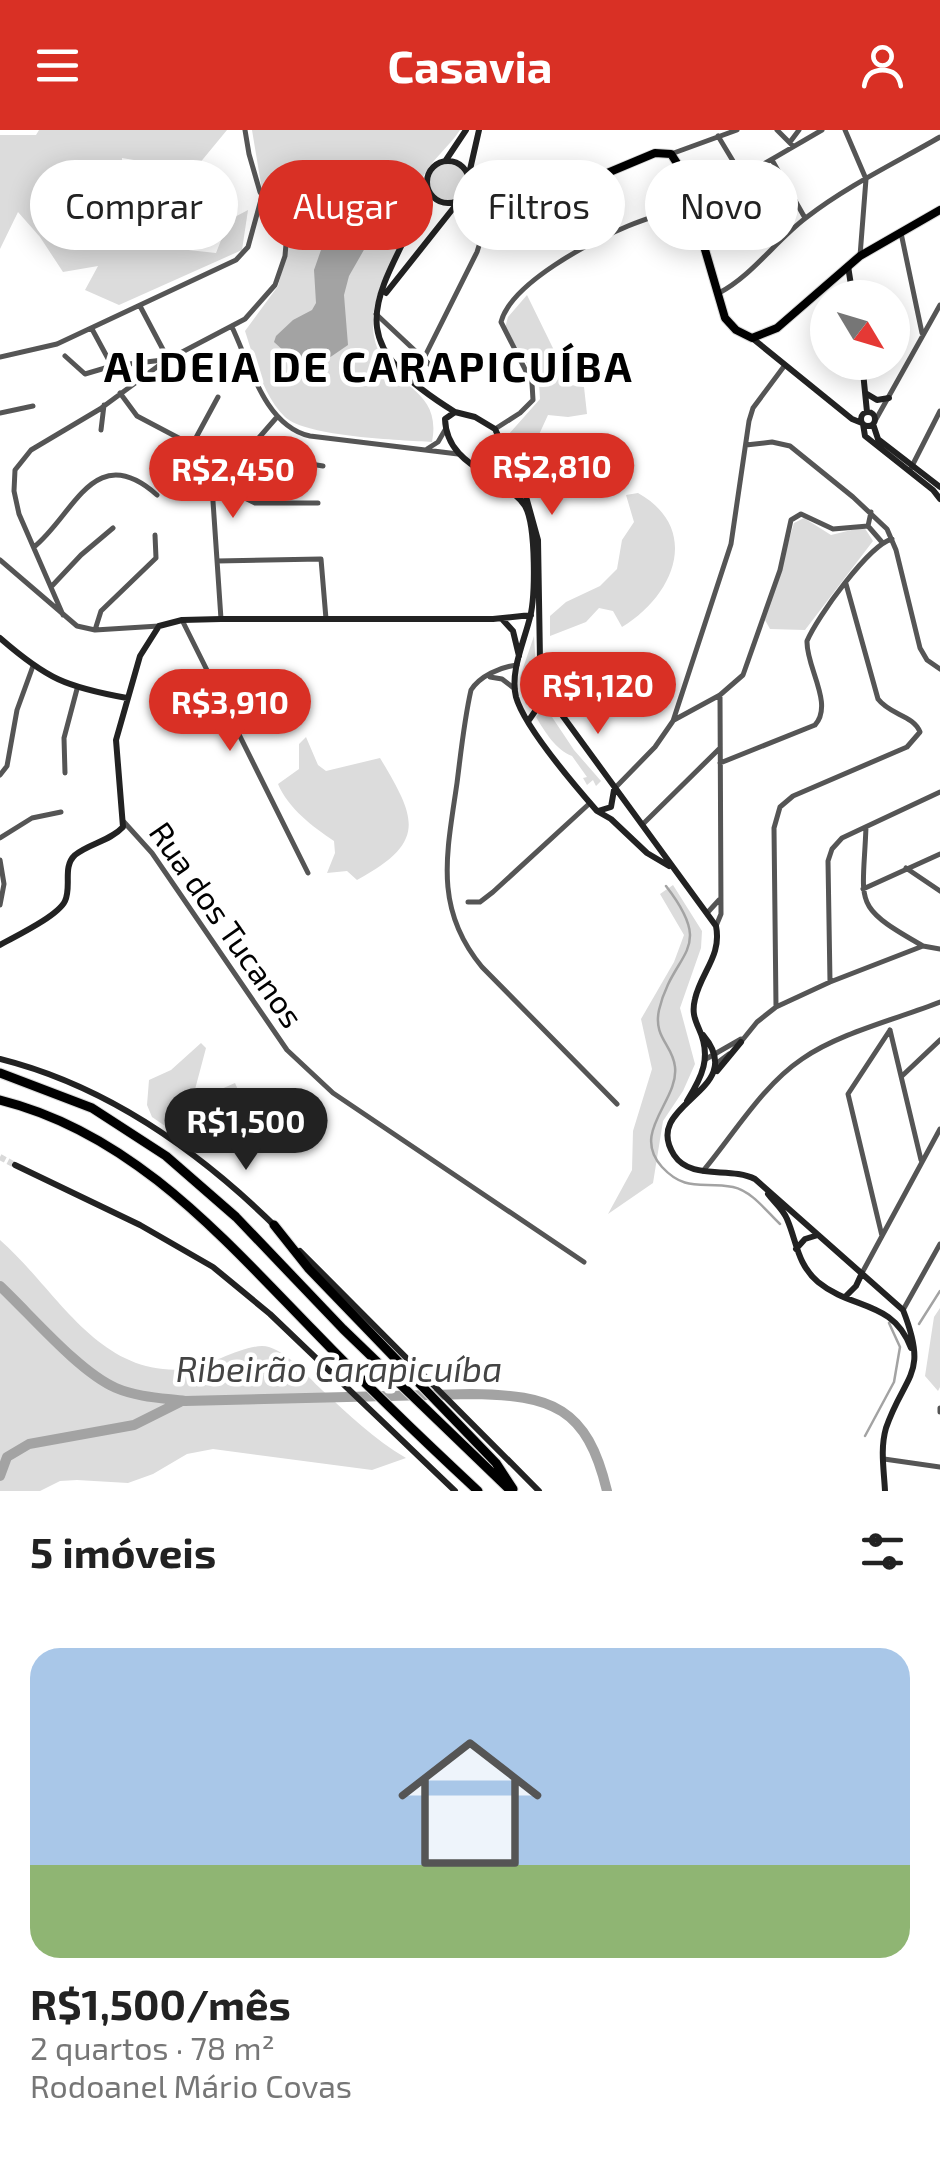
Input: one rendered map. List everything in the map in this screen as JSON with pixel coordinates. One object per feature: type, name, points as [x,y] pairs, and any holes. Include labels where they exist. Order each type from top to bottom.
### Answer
[{"type":"highway","points":[[0,1074],[92,1108],[166,1156],[236,1217],[343,1329],[513,1491]]},
{"type":"highway","points":[[0,1100],[26,1106],[83,1131],[162,1182],[478,1491]]},
{"type":"highway","points":[[274,1225],[290,1249],[496,1464],[513,1491]]},
{"type":"main road","points":[[433,167],[446,160],[466,130]]},
{"type":"main road","points":[[473,160],[480,130]]},
{"type":"main road","points":[[625,165],[655,152],[670,154],[674,160]]},
{"type":"main road","points":[[446,160],[453,163]]},
{"type":"main road","points":[[379,302],[453,208]]},
{"type":"main road","points":[[752,338],[777,328],[860,256],[940,210]]},
{"type":"main road","points":[[402,250],[376,314],[376,332],[385,354],[432,398],[495,429],[525,493],[538,540],[540,660],[554,704],[716,926],[716,952],[694,1003],[694,1021],[716,1052],[718,1064],[713,1076]]},
{"type":"main road","points":[[705,250],[729,324],[852,419],[874,414],[878,439],[940,499]]},
{"type":"main road","points":[[848,266],[850,280]]},
{"type":"main road","points":[[865,380],[864,434],[940,488]]},
{"type":"main road","points":[[867,394],[876,400],[889,398]]},
{"type":"main road","points":[[432,398],[458,454],[519,498],[530,517],[531,615],[515,689],[528,721],[597,811],[647,853],[677,872]]},
{"type":"main road","points":[[445,420],[455,412]]},
{"type":"main road","points":[[864,418],[874,422]]},
{"type":"main road","points":[[488,476],[510,458]]},
{"type":"main road","points":[[0,945],[61,906],[67,894],[72,858],[112,836],[124,822],[116,740],[140,656],[159,626],[182,620],[531,615]]},
{"type":"main road","points":[[501,618],[513,631],[518,661]]},
{"type":"main road","points":[[0,638],[34,666],[77,689],[127,698]]},
{"type":"main road","points":[[528,721],[538,706],[554,704]]},
{"type":"main road","points":[[597,811],[611,807],[614,788]]},
{"type":"main road","points":[[688,1102],[702,1078],[706,1059],[700,1031]]},
{"type":"main road","points":[[741,1042],[673,1119],[668,1138],[671,1150],[682,1164],[754,1179],[903,1310],[915,1358],[908,1387],[886,1430],[882,1459],[886,1488]]},
{"type":"main road","points":[[0,1059],[59,1077],[142,1120],[206,1164],[274,1225],[538,1491]]},
{"type":"main road","points":[[15,1165],[214,1267],[270,1314],[456,1491]]},
{"type":"main road","points":[[754,1179],[787,1219],[802,1264],[814,1280],[892,1317],[915,1358]]},
{"type":"main road","points":[[796,1249],[804,1238],[820,1236]]},
{"type":"main road","points":[[845,1297],[862,1273]]},
{"type":"street","points":[[246,130],[258,183]]},
{"type":"street","points":[[670,154],[737,130]]},
{"type":"street","points":[[776,130],[792,144]]},
{"type":"street","points":[[792,144],[800,130]]},
{"type":"street","points":[[805,218],[771,159],[822,130]]},
{"type":"street","points":[[844,130],[866,179],[860,256]]},
{"type":"street","points":[[722,134],[732,160]]},
{"type":"street","points":[[798,224],[940,137]]},
{"type":"street","points":[[0,358],[58,344],[223,267],[244,254],[258,208]]},
{"type":"street","points":[[495,429],[527,407],[534,392],[501,322],[516,298],[537,278],[583,248],[645,220]]},
{"type":"street","points":[[900,232],[922,333]]},
{"type":"street","points":[[64,615],[16,501],[16,470],[31,450],[104,406],[166,360],[232,327],[256,309],[275,284],[286,250]]},
{"type":"street","points":[[424,358],[478,250]]},
{"type":"street","points":[[717,294],[743,276],[768,250]]},
{"type":"street","points":[[874,422],[940,305]]},
{"type":"street","points":[[140,306],[166,360]]},
{"type":"street","points":[[376,314],[442,376]]},
{"type":"street","points":[[232,327],[277,417],[287,428],[310,436],[458,454]]},
{"type":"street","points":[[92,329],[112,366]]},
{"type":"street","points":[[65,356],[85,374],[112,366],[166,360]]},
{"type":"street","points":[[614,788],[655,747],[673,721],[731,544],[753,408],[785,365]]},
{"type":"street","points":[[120,393],[137,416],[192,446],[211,472],[221,619]]},
{"type":"street","points":[[192,446],[218,396]]},
{"type":"street","points":[[0,414],[33,406]]},
{"type":"street","points":[[101,430],[104,406]]},
{"type":"street","points":[[909,467],[940,412]]},
{"type":"street","points":[[241,459],[277,417]]},
{"type":"street","points":[[424,450],[438,442],[445,430]]},
{"type":"street","points":[[746,445],[772,442],[790,446],[871,512],[892,538],[920,648],[927,660],[940,669]]},
{"type":"street","points":[[211,472],[241,459],[264,455],[323,466]]},
{"type":"street","points":[[34,546],[53,528],[74,498],[100,478],[128,478],[157,496]]},
{"type":"street","points":[[214,482],[255,504],[318,502]]},
{"type":"street","points":[[868,526],[871,512]]},
{"type":"street","points":[[673,721],[720,695],[742,675],[783,558],[791,520],[801,514],[832,530],[868,526]]},
{"type":"street","points":[[868,526],[882,542]]},
{"type":"street","points":[[34,590],[113,528]]},
{"type":"street","points":[[94,630],[101,611],[156,558],[155,535]]},
{"type":"street","points":[[720,762],[815,725],[821,719],[822,705],[811,669],[808,641],[846,584],[882,542],[892,538]]},
{"type":"street","points":[[217,562],[321,559],[326,619]]},
{"type":"street","points":[[0,560],[77,626],[94,630],[159,626]]},
{"type":"street","points":[[776,1007],[774,828],[780,806],[794,796],[907,747],[920,732],[915,722],[888,710],[878,699],[846,584]]},
{"type":"street","points":[[182,620],[308,872]]},
{"type":"street","points":[[518,661],[482,679],[473,687],[469,699],[448,846],[447,882],[457,932],[495,981],[617,1104]]},
{"type":"street","points":[[0,775],[7,766],[17,710],[34,666]]},
{"type":"street","points":[[482,679],[497,676],[515,689]]},
{"type":"street","points":[[65,774],[64,738],[77,689]]},
{"type":"street","points":[[716,926],[720,914],[720,695]]},
{"type":"street","points":[[643,824],[720,749]]},
{"type":"street","points":[[830,982],[828,861],[832,848],[842,838],[940,792]]},
{"type":"street","points":[[468,902],[480,902],[590,803]]},
{"type":"street","points":[[0,838],[32,818],[61,812]]},
{"type":"street","name":"Rua dos Tucanos","points":[[124,822],[152,853],[304,1069],[333,1093],[584,1262]]},
{"type":"street","points":[[866,827],[863,889],[864,901],[873,916],[923,946],[940,949]]},
{"type":"street","points":[[863,889],[940,854]]},
{"type":"street","points":[[0,861],[0,905]]},
{"type":"street","points":[[906,868],[940,891]]},
{"type":"street","points":[[708,912],[719,900]]},
{"type":"street","points":[[718,1064],[776,1007],[923,946]]},
{"type":"street","points":[[703,1171],[792,1066],[831,1043],[889,1026],[940,1002]]},
{"type":"street","points":[[889,1026],[922,1163]]},
{"type":"street","points":[[882,1236],[848,1102],[852,1084],[889,1026]]},
{"type":"street","points":[[706,1059],[747,1034]]},
{"type":"street","points":[[901,1077],[940,1040]]},
{"type":"street","points":[[862,1273],[940,1129]]},
{"type":"street","points":[[903,1310],[940,1244]]},
{"type":"street","points":[[882,1459],[940,1467]]},
{"type":"shaded area","points":[[39,130],[227,130],[202,160],[30,160],[30,226],[18,212],[0,249],[0,135],[36,135]]},
{"type":"shaded area","points":[[252,130],[460,130],[433,161],[258,160],[258,166]]},
{"type":"shaded area","points":[[453,165],[453,199],[448,200],[433,192],[433,172]]},
{"type":"shaded area","points":[[248,210],[242,250],[119,305],[85,290],[98,266],[63,272],[49,250],[238,250],[238,215]]},
{"type":"shaded area","points":[[287,250],[397,250],[376,299],[374,336],[387,365],[424,400],[433,425],[432,442],[313,429],[285,417],[260,376],[245,331],[278,286]]},
{"type":"shaded area","points":[[321,250],[364,250],[349,276],[344,295],[348,345],[329,358],[297,363],[274,342],[293,320],[312,310],[316,303],[314,270]]},
{"type":"shaded area","points":[[527,295],[571,385],[584,387],[587,414],[548,415],[530,454],[508,435],[540,399],[539,383],[505,328],[508,317]]},
{"type":"shaded area","points":[[638,493],[658,508],[670,525],[675,543],[674,562],[667,580],[640,614],[622,627],[613,611],[599,608],[586,622],[550,636],[550,616],[566,602],[600,586],[617,569],[622,540],[634,522],[626,495]]},
{"type":"shaded area","points":[[804,518],[831,535],[864,527],[873,541],[805,630],[770,629],[765,620],[794,523]]},
{"type":"shaded area","points":[[534,636],[536,669],[544,695],[526,705],[520,677]]},
{"type":"shaded area","points":[[548,711],[601,781],[596,786],[593,780],[587,785],[583,778],[587,777],[572,756],[543,729],[536,717]]},
{"type":"shaded area","points":[[306,737],[318,765],[326,771],[380,758],[402,797],[409,827],[405,841],[380,866],[357,880],[347,871],[327,873],[335,853],[334,841],[295,809],[278,784],[299,769],[299,744]]},
{"type":"shaded area","points":[[673,885],[702,931],[701,948],[680,1008],[695,1064],[663,1121],[653,1183],[608,1214],[632,1170],[633,1131],[652,1069],[641,1019],[674,962],[684,935],[660,894]]},
{"type":"shaded area","points":[[201,1043],[206,1048],[193,1097],[198,1106],[211,1110],[217,1104],[219,1090],[235,1083],[244,1103],[232,1128],[216,1141],[205,1140],[199,1145],[152,1117],[147,1105],[149,1080],[171,1070]]},
{"type":"shaded area","points":[[0,1240],[82,1327],[129,1360],[157,1368],[188,1369],[251,1347],[269,1347],[291,1360],[362,1426],[406,1458],[372,1470],[213,1449],[187,1454],[128,1483],[60,1481],[40,1491],[0,1491]]},
{"type":"shaded area","points":[[940,1308],[938,1391],[925,1376],[934,1317]]},
{"type":"waterway","points":[[666,886],[681,908],[690,938],[659,1010],[659,1028],[675,1067],[670,1092],[653,1129],[654,1154],[662,1167],[679,1180],[733,1187],[747,1193],[780,1224]]},
{"type":"waterway","name":"Ribeirão Carapicuíba","points":[[0,1286],[87,1369],[116,1388],[141,1395],[185,1401],[471,1394],[544,1403],[577,1424],[599,1463],[607,1491]]},
{"type":"waterway","points":[[919,1324],[940,1291]]},
{"type":"waterway","points":[[865,1436],[894,1382],[900,1347],[889,1323]]},
{"type":"waterway","points":[[0,1476],[7,1457],[29,1444],[134,1425],[180,1402]]},
{"type":"tunnel","points":[[0,1157],[15,1165]]},
{"type":"district","name":"ALDEIA DE CARAPICUÍBA","points":[[369,367]]}]
